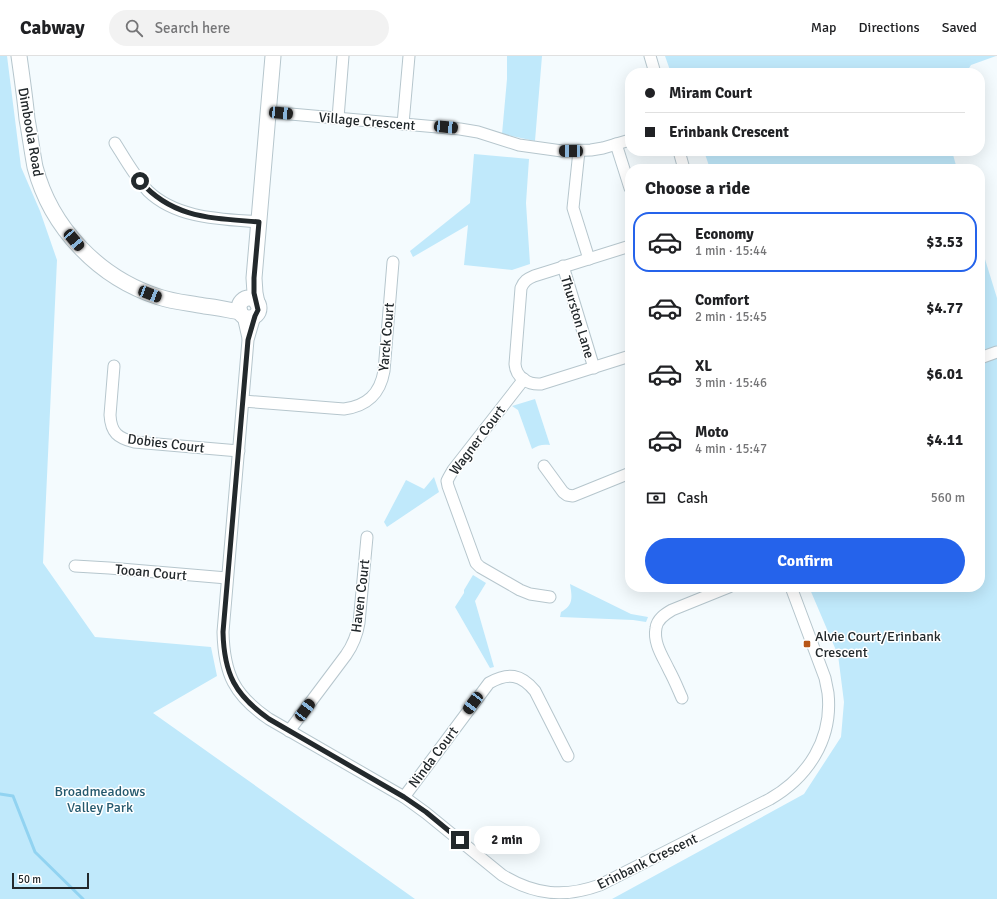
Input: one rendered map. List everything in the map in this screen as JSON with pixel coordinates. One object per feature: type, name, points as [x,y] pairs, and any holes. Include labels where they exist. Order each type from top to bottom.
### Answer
[{"type":"street","name":"Dimboola Road","points":[[19,56],[35,167],[48,200],[58,220],[68,234],[107,272],[141,290],[159,297],[179,302],[204,306],[247,308]]},
{"type":"street","name":"Erinbank Crescent","points":[[273,56],[254,293],[247,308],[248,340],[223,638],[223,649],[230,675],[246,701],[256,710],[289,731],[404,797],[426,812],[502,875],[514,883],[545,892],[579,892],[600,885],[770,800],[794,783],[810,765],[824,734],[828,709],[828,694],[825,678],[793,592]]},
{"type":"street","points":[[338,118],[343,56]]},
{"type":"street","points":[[403,124],[409,56]]},
{"type":"street","points":[[650,56],[654,68]]},
{"type":"street","name":"Village Crescent","points":[[268,112],[460,129],[478,132],[519,146],[562,151],[579,151],[603,148],[625,141]]},
{"type":"street","points":[[115,143],[140,181],[157,198],[170,206],[198,215],[259,222]]},
{"type":"street","points":[[616,144],[625,172]]},
{"type":"street","points":[[579,151],[573,208],[589,259]]},
{"type":"street","points":[[625,248],[534,276],[527,279],[523,283],[521,288],[515,364],[518,374],[524,379],[530,383],[541,384],[625,358]]},
{"type":"street","name":"Yarck Court","points":[[243,401],[344,409],[359,406],[373,396],[382,380],[384,371],[393,262]]},
{"type":"street","name":"Thurston Lane","points":[[563,266],[594,368]]},
{"type":"street","points":[[985,356],[997,352]]},
{"type":"street","name":"Dobies Court","points":[[114,366],[110,423],[115,433],[119,437],[134,442],[239,451]]},
{"type":"street","name":"Wagner Court","points":[[524,379],[453,470],[448,481],[451,494],[476,563],[480,567],[520,590],[530,594],[550,597]]},
{"type":"street","points":[[544,466],[566,495],[573,496],[625,475]]},
{"type":"street","name":"Haven Court","points":[[289,731],[353,645],[360,623],[367,537]]},
{"type":"street","name":"Tooan Court","points":[[75,566],[227,578]]},
{"type":"street","points":[[682,698],[658,647],[655,634],[656,627],[658,622],[665,614],[717,592]]},
{"type":"street","name":"Ninda Court","points":[[404,797],[489,683],[496,679],[514,676],[529,684],[535,691],[568,756]]},
{"type":"green space","name":"Broadmeadows Valley Park","points":[[0,56],[7,56],[21,167],[40,211],[57,260],[43,563],[95,637],[211,647],[217,676],[153,713],[415,899],[0,899]]},
{"type":"green space","points":[[507,56],[542,56],[535,141],[502,134],[507,79]]},
{"type":"green space","points":[[665,56],[996,56],[971,65],[969,68],[669,68]]},
{"type":"green space","points":[[474,154],[529,159],[526,203],[530,264],[512,270],[464,265],[468,225],[413,257],[410,251],[470,203]]},
{"type":"green space","points":[[706,156],[953,156],[956,164],[708,164]]},
{"type":"green space","points":[[985,259],[997,298],[997,899],[612,899],[804,794],[841,737],[844,702],[838,655],[811,592],[985,592]]},
{"type":"green space","points":[[535,399],[550,445],[541,445],[532,449],[518,410],[512,406]]},
{"type":"green space","points":[[434,477],[439,492],[387,527],[384,522],[406,480],[424,489]]},
{"type":"green space","points":[[473,575],[486,583],[475,601],[494,667],[490,668],[455,607]]},
{"type":"green space","points":[[570,584],[631,614],[648,617],[646,622],[633,620],[560,617],[561,612],[568,606],[571,600]]},
{"type":"waterway","points":[[0,794],[13,796],[35,852],[83,899]]},
{"type":"place","name":"Alvie Court/Erinbank Crescent","points":[[807,644]]},
{"type":"route","points":[[140,181],[157,198],[182,211],[198,215],[259,222],[254,278],[254,293],[258,310],[248,340],[223,632],[223,649],[230,675],[246,701],[256,710],[404,797],[426,812],[460,840]]}]
